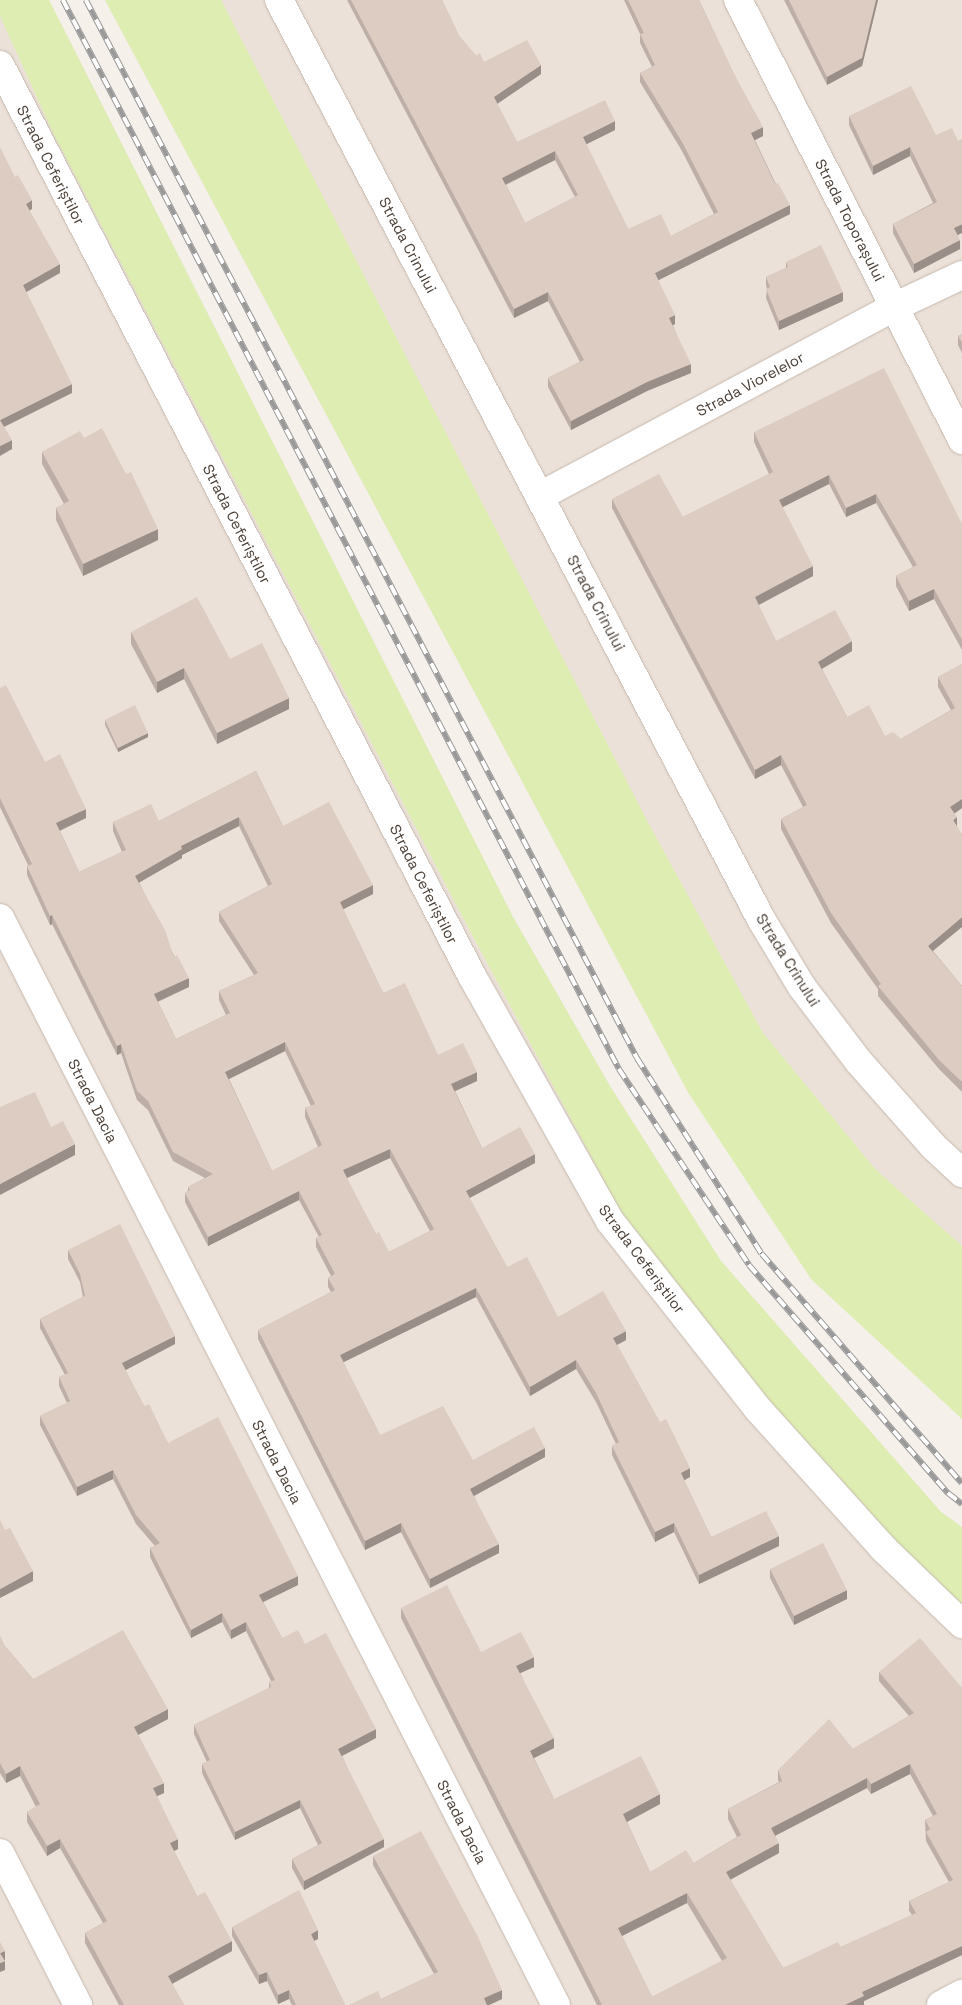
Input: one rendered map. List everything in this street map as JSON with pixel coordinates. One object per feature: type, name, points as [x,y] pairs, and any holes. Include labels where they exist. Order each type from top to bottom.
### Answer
[{"type":"street","name":"Strada Crinului","points":[[279,0],[762,919],[802,987],[859,1062],[933,1146],[962,1173]]},
{"type":"street","name":"Strada Toporașului","points":[[738,0],[962,440]]},
{"type":"street","name":"Strada Ceferiștilor","points":[[0,65],[472,976],[610,1221],[758,1409],[883,1548],[962,1624]]},
{"type":"street","name":"Strada Viorelelor","points":[[540,496],[894,307],[962,275]]},
{"type":"street","name":"Strada Dacia","points":[[0,918],[556,2005]]},
{"type":"street","points":[[0,1853],[78,2005]]},
{"type":"street","points":[[941,2005],[962,1994]]},
{"type":"shaded area","points":[[0,0],[49,0],[513,917],[610,1086],[721,1261],[941,1512],[962,1527],[962,2005],[0,2005]]},
{"type":"shaded area","points":[[105,0],[962,0],[962,1395],[689,1094]]},
{"type":"green space","points":[[0,0],[49,0],[513,917],[610,1086],[721,1261],[941,1512],[962,1527],[962,1615],[814,1465],[650,1266],[471,933],[54,135],[0,16]]},
{"type":"green space","points":[[105,0],[221,0],[650,826],[763,1033],[876,1170],[962,1246],[962,1419],[811,1279],[689,1094]]},
{"type":"building","points":[[351,0],[442,0],[459,36],[476,56],[480,53],[484,62],[527,40],[541,65],[494,97],[517,142],[605,100],[615,121],[583,137],[628,229],[661,214],[671,236],[718,212],[682,142],[640,73],[655,65],[640,34],[644,33],[628,0],[699,0],[733,72],[763,127],[751,133],[775,184],[778,183],[790,205],[655,273],[675,315],[669,318],[691,364],[647,382],[571,421],[548,378],[584,360],[548,292],[514,309]],"holes":[[[555,151],[578,195],[525,223],[502,178]]]},
{"type":"building","points":[[789,0],[876,0],[862,58],[827,77]]},
{"type":"building","points":[[911,86],[936,135],[952,128],[958,141],[962,139],[962,224],[954,228],[960,240],[914,264],[893,224],[937,202],[910,147],[873,166],[849,116]]},
{"type":"building","points":[[0,147],[15,177],[18,175],[32,200],[26,204],[60,264],[23,285],[72,384],[0,420]]},
{"type":"building","points":[[821,245],[843,292],[779,321],[766,289],[770,287],[766,277],[788,267],[786,262]]},
{"type":"building","points":[[962,334],[962,343],[958,336]]},
{"type":"building","points":[[884,368],[962,524],[962,640],[934,589],[909,601],[896,576],[917,565],[876,494],[846,508],[829,475],[779,500],[813,566],[755,597],[776,641],[835,610],[852,641],[818,662],[847,717],[869,705],[885,736],[893,732],[901,739],[955,708],[938,677],[962,664],[962,799],[950,807],[957,817],[953,820],[962,834],[962,917],[928,946],[962,986],[962,1082],[939,1060],[878,986],[881,984],[831,913],[781,819],[807,805],[781,755],[755,770],[612,499],[659,474],[683,517],[773,472],[754,432]]},
{"type":"building","points":[[0,420],[12,440],[0,446]]},
{"type":"building","points":[[102,428],[126,474],[131,472],[158,529],[83,564],[56,508],[69,501],[42,452],[80,431],[84,438]]},
{"type":"building","points":[[197,597],[230,659],[262,643],[289,698],[217,733],[184,668],[157,682],[131,632]]},
{"type":"building","points":[[6,685],[45,762],[60,754],[86,809],[56,823],[79,872],[126,850],[113,822],[151,804],[159,821],[256,771],[283,826],[329,802],[373,885],[340,902],[383,993],[405,983],[438,1055],[463,1043],[477,1072],[451,1084],[482,1148],[520,1127],[535,1154],[466,1191],[507,1267],[527,1257],[558,1317],[603,1291],[626,1331],[613,1338],[660,1422],[666,1419],[690,1468],[681,1473],[711,1537],[766,1511],[779,1536],[699,1575],[674,1523],[655,1532],[612,1446],[619,1442],[596,1393],[576,1360],[530,1387],[476,1288],[340,1355],[380,1435],[443,1406],[473,1460],[534,1427],[545,1448],[470,1489],[499,1544],[430,1579],[401,1523],[365,1541],[258,1330],[335,1290],[328,1278],[335,1274],[316,1238],[322,1235],[299,1191],[208,1237],[185,1193],[190,1190],[188,1187],[213,1174],[173,1152],[148,1101],[137,1091],[121,1044],[117,1046],[52,915],[50,916],[27,866],[32,864],[0,798],[0,688]],"holes":[[[239,817],[272,884],[219,912],[258,973],[219,991],[230,1013],[176,1039],[154,994],[189,978],[177,955],[174,957],[165,930],[135,876],[182,849],[181,846]],[[285,1042],[315,1104],[305,1108],[322,1145],[272,1171],[225,1072]],[[390,1149],[434,1229],[389,1252],[379,1232],[376,1234],[343,1170]]]},
{"type":"building","points":[[135,705],[148,733],[118,748],[105,720]]},
{"type":"building","points":[[35,1092],[51,1127],[63,1121],[75,1144],[0,1184],[0,1107]]},
{"type":"building","points":[[120,1224],[175,1336],[122,1363],[144,1406],[149,1404],[168,1443],[218,1417],[298,1576],[259,1595],[282,1638],[298,1630],[305,1644],[326,1633],[376,1729],[338,1749],[384,1839],[304,1881],[292,1859],[322,1843],[300,1800],[235,1832],[202,1764],[210,1760],[194,1725],[271,1687],[269,1682],[275,1680],[246,1622],[231,1630],[222,1613],[191,1630],[150,1548],[160,1543],[136,1515],[113,1470],[77,1487],[40,1416],[70,1401],[59,1377],[68,1373],[40,1319],[85,1296],[80,1274],[68,1250]]},
{"type":"building","points":[[0,1520],[5,1530],[10,1528],[33,1571],[0,1589]]},
{"type":"building","points":[[823,1543],[847,1590],[794,1616],[770,1569]]},
{"type":"building","points":[[447,1585],[481,1652],[521,1632],[534,1657],[516,1666],[554,1738],[530,1751],[554,1799],[641,1756],[660,1794],[623,1814],[650,1872],[686,1850],[694,1863],[741,1835],[728,1809],[782,1781],[778,1770],[829,1719],[853,1749],[914,1713],[879,1672],[920,1638],[962,1688],[962,1946],[862,1992],[864,1996],[845,2005],[602,2005],[401,1608]],"holes":[[[910,1764],[937,1814],[925,1820],[930,1829],[926,1832],[953,1880],[909,1901],[916,1913],[841,1947],[838,1942],[783,1968],[726,1872],[779,1843],[771,1828],[867,1778],[871,1784]],[[687,1893],[727,1958],[652,1997],[618,1928]]]},
{"type":"building","points":[[123,1630],[168,1709],[134,1727],[164,1783],[153,1788],[178,1839],[170,1843],[197,1896],[205,1892],[232,1941],[168,1976],[184,2005],[124,2005],[85,1933],[107,1921],[60,1839],[47,1846],[27,1812],[40,1804],[20,1766],[6,1774],[0,1763],[0,1636],[4,1645],[33,1679]]},
{"type":"building","points":[[421,1831],[477,1935],[502,1990],[484,1998],[487,2005],[349,2005],[378,1991],[381,1999],[438,1972],[373,1856]]},
{"type":"building","points":[[299,1890],[318,1930],[311,1934],[345,2005],[296,2005],[289,1990],[278,1995],[267,1972],[259,1975],[232,1927]]},
{"type":"building","points":[[0,1942],[5,1951],[0,1953]]},
{"type":"building","points":[[0,1953],[5,1961],[0,1963]]},
{"type":"railway","points":[[63,0],[619,1069],[749,1265],[948,1493],[962,1504]]},
{"type":"railway","points":[[86,0],[637,1058],[762,1254],[962,1483]]}]
